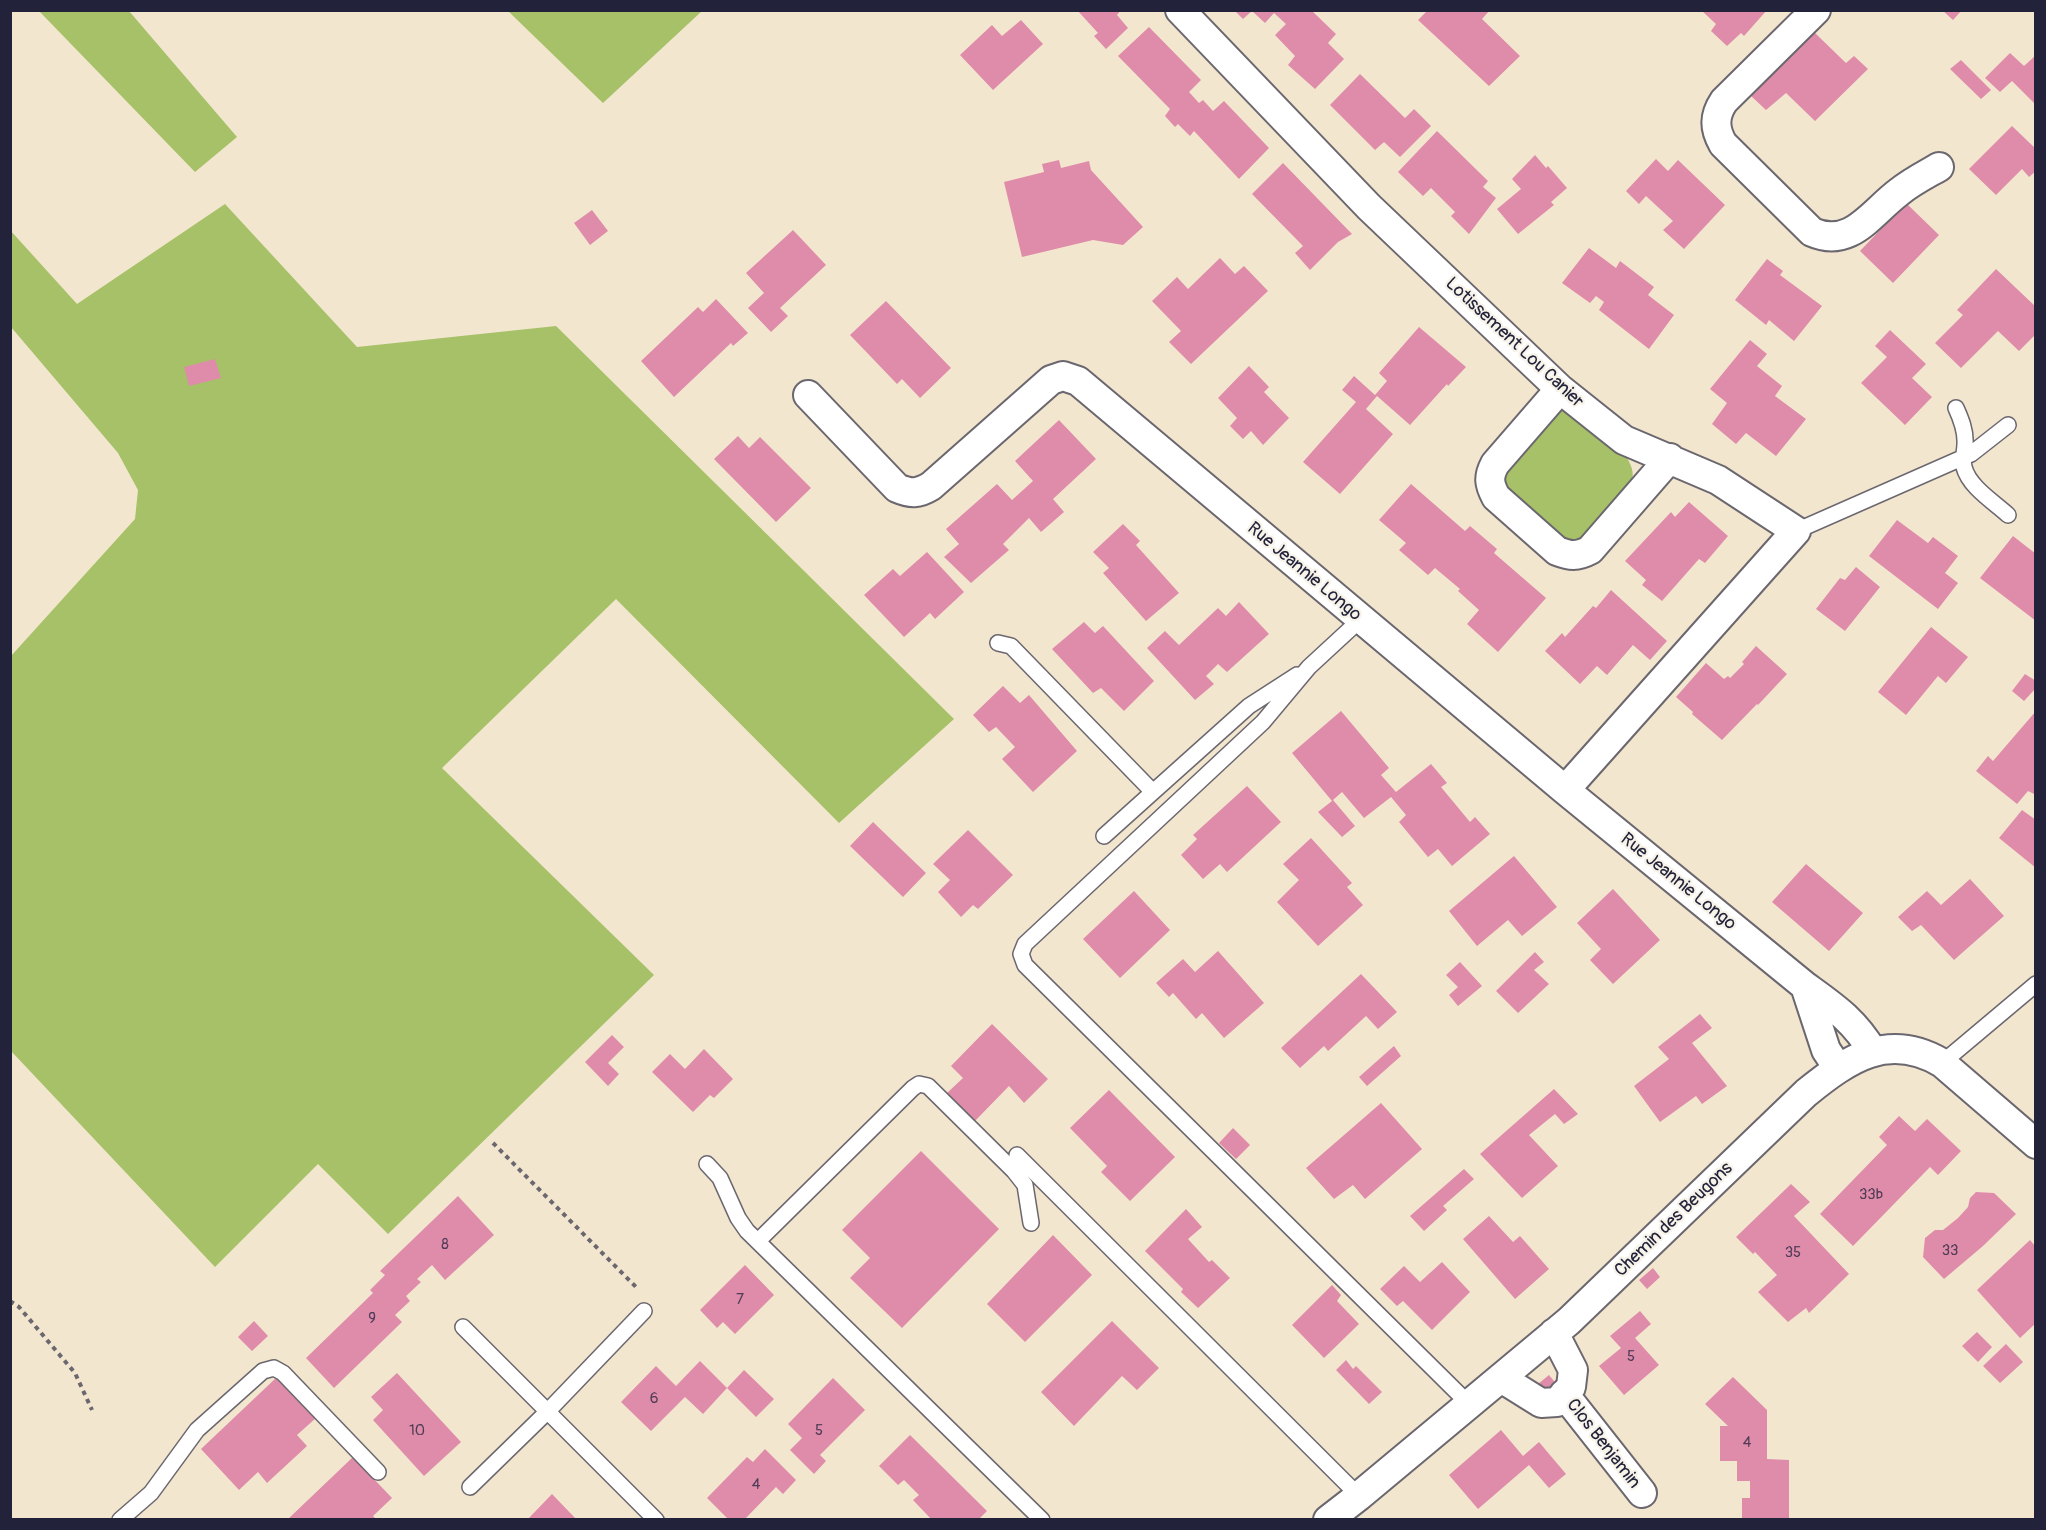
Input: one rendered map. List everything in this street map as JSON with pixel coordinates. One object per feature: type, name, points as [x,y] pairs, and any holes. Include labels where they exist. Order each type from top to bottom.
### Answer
[{"type":"street","name":"Lotissement Lou Canier","points":[[1180,10],[1369,207],[1560,389],[1624,440],[1718,480],[1796,531]]},
{"type":"street","points":[[1816,10],[1724,101],[1718,110],[1715,123],[1717,135],[1723,144],[1812,232],[1823,237],[1850,234],[1899,191],[1939,167]]},
{"type":"street","name":"Rue Jeannie Longo","points":[[808,395],[897,488],[907,493],[920,493],[931,486],[1051,380],[1063,376],[1078,381],[1565,790],[1843,1014],[1862,1032],[1873,1052]]},
{"type":"street","points":[[1560,389],[1495,464],[1489,475],[1490,487],[1496,497],[1557,551],[1568,556],[1579,556],[1590,550],[1670,458]]},
{"type":"street","points":[[1565,790],[1796,531]]},
{"type":"street","points":[[1806,986],[1826,1050],[1838,1068]]},
{"type":"street","name":"Chemin des Beugons","points":[[1328,1520],[1554,1333],[1806,1093],[1838,1068],[1857,1058],[1888,1049],[1910,1049],[1927,1054],[1941,1063],[2036,1144]]},
{"type":"street","points":[[1501,1378],[1541,1403],[1557,1402],[1571,1387],[1573,1370],[1554,1333]]},
{"type":"street","name":"Clos Benjamin","points":[[1564,1394],[1642,1493]]},
{"type":"lane","points":[[1956,408],[1963,426],[1966,442],[1963,458],[1970,481],[2008,515]]},
{"type":"lane","points":[[1796,531],[1963,458],[2008,425]]},
{"type":"lane","points":[[1361,619],[1309,667],[1263,722],[1025,944],[1021,954],[1025,965],[1469,1404]]},
{"type":"lane","points":[[1006,641],[1153,792]]},
{"type":"lane","points":[[1104,836],[1249,706],[1309,667]]},
{"type":"lane","points":[[1941,1063],[2036,984]]},
{"type":"lane","points":[[758,1241],[919,1084],[928,1086],[1014,1171],[1025,1185],[1031,1222]]},
{"type":"lane","points":[[1017,1155],[1359,1496]]},
{"type":"lane","points":[[707,1164],[726,1187],[738,1218],[758,1241],[1042,1520]]},
{"type":"lane","points":[[471,1487],[644,1311]]},
{"type":"lane","points":[[462,1327],[656,1520]]},
{"type":"lane","points":[[120,1520],[151,1493],[197,1430],[263,1371],[274,1368],[283,1373],[378,1472]]},
{"type":"path","points":[[493,1143],[643,1293],[648,1299],[648,1305],[644,1311]]},
{"type":"path","points":[[10,1301],[19,1307],[75,1373],[92,1410]]},
{"type":"green space","points":[[39,11],[129,11],[237,137],[195,172]]},
{"type":"green space","points":[[508,11],[702,11],[603,103]]},
{"type":"green space","points":[[225,204],[357,347],[556,326],[954,719],[839,823],[616,599],[442,768],[654,975],[388,1234],[318,1164],[215,1267],[11,1051],[11,656],[135,519],[138,490],[118,453],[11,327],[10,230],[77,304]]},
{"type":"green space","points":[[1560,410],[1568,412],[1626,456],[1632,472],[1630,487],[1580,541],[1561,540],[1502,485],[1504,466]]},
{"type":"building","points":[[1077,10],[1121,10],[1117,15],[1128,28],[1106,49],[1094,36],[1098,33]]},
{"type":"building","points":[[1234,10],[1311,10],[1336,34],[1328,43],[1344,59],[1315,89],[1288,65],[1295,56],[1275,35],[1286,24],[1274,13],[1265,23],[1252,11],[1243,19]]},
{"type":"building","points":[[1428,10],[1490,10],[1482,19],[1520,56],[1489,86],[1418,20]]},
{"type":"building","points":[[1701,10],[1767,10],[1744,36],[1741,33],[1727,46],[1711,31],[1716,24]]},
{"type":"building","points":[[1942,10],[1962,10],[1953,20]]},
{"type":"building","points":[[1021,20],[1043,44],[993,90],[960,55],[992,25],[1002,36]]},
{"type":"building","points":[[1149,27],[1201,80],[1189,92],[1199,103],[1203,100],[1213,111],[1224,101],[1269,148],[1239,179],[1194,131],[1190,136],[1178,124],[1175,127],[1165,116],[1170,109],[1118,56]]},
{"type":"building","points":[[1814,32],[1846,63],[1854,56],[1868,69],[1815,121],[1786,93],[1766,110],[1750,95]]},
{"type":"building","points":[[2010,53],[2024,66],[2036,55],[2036,105],[2012,81],[2000,92],[1985,78]]},
{"type":"building","points":[[1961,60],[1991,90],[1981,99],[1950,69]]},
{"type":"building","points":[[1360,74],[1405,118],[1414,109],[1431,126],[1400,157],[1384,142],[1375,150],[1330,105]]},
{"type":"building","points":[[2012,126],[2036,149],[2036,171],[2029,177],[2022,169],[1996,195],[1969,169]]},
{"type":"building","points":[[1437,131],[1488,181],[1483,187],[1496,198],[1469,234],[1451,216],[1455,212],[1431,188],[1423,196],[1398,172]]},
{"type":"building","points":[[1535,155],[1567,188],[1551,202],[1554,205],[1518,234],[1497,209],[1521,189],[1512,179]]},
{"type":"building","points":[[1656,159],[1668,171],[1678,160],[1725,205],[1684,249],[1663,230],[1673,221],[1646,196],[1639,204],[1626,191]]},
{"type":"building","points":[[1059,160],[1061,168],[1089,161],[1091,170],[1143,227],[1123,245],[1093,240],[1022,257],[1004,182],[1044,172],[1042,164]]},
{"type":"building","points":[[1283,163],[1352,234],[1338,242],[1310,270],[1295,253],[1303,246],[1252,194]]},
{"type":"building","points":[[1906,203],[1939,235],[1893,283],[1860,251]]},
{"type":"building","points":[[592,210],[608,231],[590,245],[574,223]]},
{"type":"building","points":[[793,230],[826,265],[780,308],[788,316],[771,332],[748,308],[764,293],[746,273]]},
{"type":"building","points":[[1589,248],[1616,268],[1620,261],[1654,287],[1648,295],[1674,315],[1649,349],[1599,310],[1604,302],[1596,296],[1590,303],[1562,283]]},
{"type":"building","points":[[1220,258],[1235,274],[1244,266],[1268,291],[1191,364],[1169,342],[1181,331],[1152,301],[1177,277],[1188,289]]},
{"type":"building","points":[[1767,259],[1783,271],[1780,275],[1822,306],[1794,341],[1769,320],[1766,325],[1735,300]]},
{"type":"building","points":[[1996,269],[2036,307],[2036,334],[2019,351],[1998,331],[1961,368],[1935,343],[1963,315],[1957,310]]},
{"type":"building","points":[[716,299],[748,333],[733,346],[731,343],[674,397],[641,361],[698,307],[703,312]]},
{"type":"building","points":[[886,301],[951,368],[920,398],[902,379],[897,384],[850,335]]},
{"type":"building","points":[[1419,327],[1466,367],[1448,386],[1447,384],[1410,425],[1377,396],[1366,409],[1393,434],[1340,494],[1303,462],[1356,402],[1342,390],[1354,376],[1375,395],[1387,381],[1379,373]]},
{"type":"building","points":[[1890,330],[1926,364],[1912,378],[1932,397],[1905,425],[1861,383],[1887,357],[1875,346]]},
{"type":"building","points":[[1750,340],[1767,354],[1757,366],[1782,386],[1775,396],[1806,419],[1776,456],[1746,433],[1736,444],[1712,424],[1727,403],[1710,389]]},
{"type":"building","points":[[215,359],[221,378],[189,386],[184,367]]},
{"type":"building","points":[[1249,366],[1269,387],[1264,392],[1289,418],[1263,445],[1251,431],[1243,439],[1230,426],[1237,418],[1218,398]]},
{"type":"building","points":[[1059,420],[1096,459],[1053,499],[1064,512],[1041,532],[1029,518],[1003,544],[1009,550],[971,583],[944,557],[959,544],[946,529],[997,484],[1012,500],[1033,481],[1015,461]]},
{"type":"building","points":[[738,436],[749,448],[760,437],[811,488],[776,522],[714,459]]},
{"type":"building","points":[[1411,484],[1465,531],[1470,526],[1497,549],[1494,553],[1546,598],[1498,652],[1467,624],[1479,610],[1458,591],[1460,589],[1435,568],[1428,575],[1399,550],[1406,543],[1379,520]]},
{"type":"building","points":[[1689,502],[1728,536],[1705,563],[1699,559],[1662,601],[1642,585],[1646,580],[1625,561],[1671,512],[1675,517]]},
{"type":"building","points":[[1897,520],[1928,543],[1933,537],[1958,556],[1945,573],[1958,583],[1938,609],[1869,556]]},
{"type":"building","points":[[1123,524],[1140,541],[1136,545],[1179,593],[1146,621],[1103,573],[1109,568],[1093,552]]},
{"type":"building","points":[[2013,536],[2036,554],[2036,621],[1980,578]]},
{"type":"building","points":[[927,552],[964,592],[935,619],[930,613],[904,637],[864,595],[893,569],[900,576]]},
{"type":"building","points":[[1856,567],[1880,587],[1845,631],[1816,609],[1840,578],[1845,580]]},
{"type":"building","points":[[1611,590],[1667,641],[1650,660],[1633,645],[1607,675],[1597,666],[1580,684],[1545,651],[1562,633],[1565,637],[1593,606],[1596,608]]},
{"type":"building","points":[[1239,602],[1269,634],[1227,672],[1218,664],[1206,676],[1214,684],[1195,700],[1147,648],[1165,631],[1179,645],[1218,608],[1226,616]]},
{"type":"building","points":[[1084,622],[1095,633],[1103,626],[1154,681],[1124,711],[1101,688],[1093,693],[1052,649]]},
{"type":"building","points":[[1931,627],[1968,657],[1946,683],[1938,676],[1906,715],[1878,692]]},
{"type":"building","points":[[1756,646],[1787,674],[1722,740],[1676,697],[1706,663],[1724,679],[1728,676],[1730,678],[1744,664],[1742,662]]},
{"type":"building","points":[[2025,674],[2036,681],[2036,688],[2024,701],[2012,691]]},
{"type":"building","points":[[1003,686],[1020,703],[1029,695],[1077,751],[1033,792],[1002,759],[1015,747],[996,727],[989,732],[973,715]]},
{"type":"building","points":[[1341,711],[1389,768],[1381,775],[1396,792],[1431,764],[1447,783],[1441,787],[1470,822],[1475,817],[1490,834],[1452,866],[1438,849],[1428,857],[1399,822],[1406,815],[1391,797],[1364,818],[1342,792],[1333,800],[1355,826],[1342,837],[1318,812],[1332,801],[1292,753]]},
{"type":"building","points":[[2036,711],[2036,795],[2028,791],[2017,804],[1976,771],[1988,756],[1993,761]]},
{"type":"building","points":[[1247,786],[1281,822],[1227,872],[1220,864],[1203,879],[1181,855],[1197,839],[1193,835]]},
{"type":"building","points":[[2022,810],[2036,820],[2036,868],[1999,838]]},
{"type":"building","points":[[873,822],[926,873],[903,897],[850,846]]},
{"type":"building","points":[[968,830],[1013,875],[978,909],[973,905],[961,917],[938,892],[950,880],[933,864]]},
{"type":"building","points":[[1311,838],[1352,883],[1347,887],[1363,905],[1318,946],[1277,902],[1299,880],[1283,864]]},
{"type":"building","points":[[1514,856],[1557,907],[1522,936],[1508,920],[1477,946],[1449,911]]},
{"type":"building","points":[[1806,864],[1863,913],[1829,951],[1772,902]]},
{"type":"building","points":[[1970,879],[2004,916],[1954,960],[1921,925],[1912,931],[1898,917],[1927,891],[1941,905]]},
{"type":"building","points":[[1613,889],[1660,940],[1613,984],[1590,960],[1601,949],[1577,923]]},
{"type":"building","points":[[1134,891],[1170,930],[1120,978],[1083,939]]},
{"type":"building","points":[[1218,951],[1264,1003],[1224,1038],[1202,1013],[1196,1019],[1173,993],[1169,997],[1156,983],[1183,959],[1195,972]]},
{"type":"building","points":[[1535,952],[1544,962],[1534,970],[1549,984],[1518,1013],[1496,991]]},
{"type":"building","points":[[1460,962],[1482,986],[1458,1006],[1449,995],[1458,987],[1446,975]]},
{"type":"building","points":[[1361,974],[1397,1012],[1378,1029],[1366,1016],[1328,1051],[1324,1046],[1300,1068],[1281,1048]]},
{"type":"building","points":[[1700,1014],[1712,1028],[1692,1043],[1727,1086],[1702,1104],[1696,1096],[1660,1122],[1634,1086],[1669,1059],[1658,1047]]},
{"type":"building","points":[[992,1024],[1048,1079],[1024,1103],[1009,1086],[974,1122],[946,1094],[963,1078],[951,1066]]},
{"type":"building","points":[[612,1035],[624,1047],[608,1063],[619,1074],[608,1086],[585,1062]]},
{"type":"building","points":[[1394,1046],[1401,1056],[1367,1086],[1359,1077]]},
{"type":"building","points":[[704,1049],[733,1079],[714,1098],[710,1095],[693,1112],[652,1072],[670,1054],[685,1069]]},
{"type":"building","points":[[1554,1089],[1578,1114],[1564,1124],[1555,1114],[1529,1135],[1558,1166],[1522,1198],[1480,1154]]},
{"type":"building","points":[[1109,1090],[1175,1157],[1130,1201],[1101,1172],[1107,1166],[1070,1128]]},
{"type":"building","points":[[1381,1103],[1422,1149],[1365,1199],[1353,1185],[1334,1199],[1306,1168]]},
{"type":"building","points":[[1899,1116],[1915,1131],[1927,1119],[1961,1151],[1938,1175],[1930,1167],[1853,1246],[1820,1214],[1887,1145],[1879,1137]]},
{"type":"building","points":[[1233,1128],[1250,1145],[1236,1159],[1219,1143]]},
{"type":"building","points":[[921,1151],[999,1229],[902,1328],[850,1278],[870,1258],[842,1230]]},
{"type":"building","points":[[1464,1169],[1474,1179],[1443,1206],[1447,1210],[1424,1231],[1410,1216]]},
{"type":"building","points":[[1791,1184],[1810,1202],[1794,1216],[1849,1274],[1809,1313],[1806,1308],[1788,1322],[1758,1292],[1777,1275],[1755,1252],[1753,1254],[1736,1237]]},
{"type":"building","points":[[1976,1192],[1994,1193],[2016,1214],[1944,1279],[1923,1257],[1925,1238],[1935,1230],[1943,1230],[1958,1218],[1968,1207],[1970,1198]]},
{"type":"building","points":[[458,1196],[494,1235],[445,1280],[432,1265],[417,1279],[421,1282],[406,1296],[410,1301],[395,1315],[402,1322],[334,1388],[306,1358],[373,1293],[370,1290],[385,1275],[380,1271]]},
{"type":"building","points":[[1186,1209],[1202,1227],[1188,1239],[1209,1262],[1212,1260],[1230,1278],[1198,1308],[1181,1292],[1183,1289],[1145,1251]]},
{"type":"building","points":[[1489,1216],[1513,1242],[1520,1236],[1549,1269],[1515,1299],[1463,1239]]},
{"type":"building","points":[[1053,1235],[1092,1275],[1025,1342],[987,1304]]},
{"type":"building","points":[[2030,1240],[2036,1247],[2036,1323],[2020,1338],[1977,1290]]},
{"type":"building","points":[[1442,1262],[1470,1292],[1432,1330],[1403,1301],[1397,1306],[1380,1289],[1404,1266],[1420,1282]]},
{"type":"building","points":[[745,1265],[774,1295],[735,1334],[723,1322],[717,1328],[700,1310]]},
{"type":"building","points":[[1653,1268],[1660,1277],[1647,1289],[1639,1280]]},
{"type":"building","points":[[1332,1285],[1341,1295],[1337,1301],[1359,1324],[1324,1358],[1292,1325]]},
{"type":"building","points":[[1640,1311],[1651,1324],[1635,1338],[1659,1365],[1624,1395],[1599,1366],[1621,1348],[1610,1336]]},
{"type":"building","points":[[254,1321],[268,1336],[252,1351],[238,1337]]},
{"type":"building","points":[[1112,1321],[1159,1368],[1137,1390],[1122,1376],[1074,1426],[1041,1392]]},
{"type":"building","points":[[1977,1332],[1992,1347],[1978,1362],[1962,1346]]},
{"type":"building","points":[[2006,1344],[2023,1362],[2000,1383],[1983,1366]]},
{"type":"building","points":[[1346,1360],[1353,1369],[1356,1366],[1382,1392],[1369,1404],[1336,1370]]},
{"type":"building","points":[[700,1361],[727,1388],[703,1414],[685,1397],[651,1431],[621,1402],[656,1366],[676,1386]]},
{"type":"building","points":[[744,1370],[774,1399],[756,1417],[727,1388]]},
{"type":"building","points":[[397,1373],[461,1442],[424,1476],[373,1420],[383,1410],[371,1397]]},
{"type":"building","points":[[1549,1375],[1558,1386],[1548,1396],[1538,1384]]},
{"type":"building","points":[[277,1377],[316,1418],[297,1435],[307,1446],[267,1483],[258,1472],[239,1490],[201,1449]]},
{"type":"building","points":[[1733,1377],[1767,1410],[1767,1459],[1789,1460],[1789,1520],[1742,1520],[1742,1498],[1750,1498],[1750,1481],[1737,1481],[1737,1461],[1720,1461],[1720,1426],[1728,1426],[1705,1404]]},
{"type":"building","points":[[833,1378],[865,1410],[820,1455],[826,1461],[814,1474],[790,1450],[802,1438],[788,1424]]},
{"type":"building","points":[[1501,1430],[1523,1456],[1539,1442],[1566,1474],[1549,1488],[1529,1465],[1478,1509],[1449,1475]]},
{"type":"building","points":[[910,1435],[987,1511],[978,1520],[932,1520],[913,1500],[919,1495],[904,1480],[898,1485],[879,1466]]},
{"type":"building","points":[[765,1449],[796,1480],[783,1494],[776,1487],[744,1520],[729,1520],[707,1498],[747,1457],[753,1462]]},
{"type":"building","points":[[353,1457],[392,1498],[373,1516],[377,1520],[287,1520]]},
{"type":"building","points":[[552,1494],[577,1520],[527,1520]]}]
